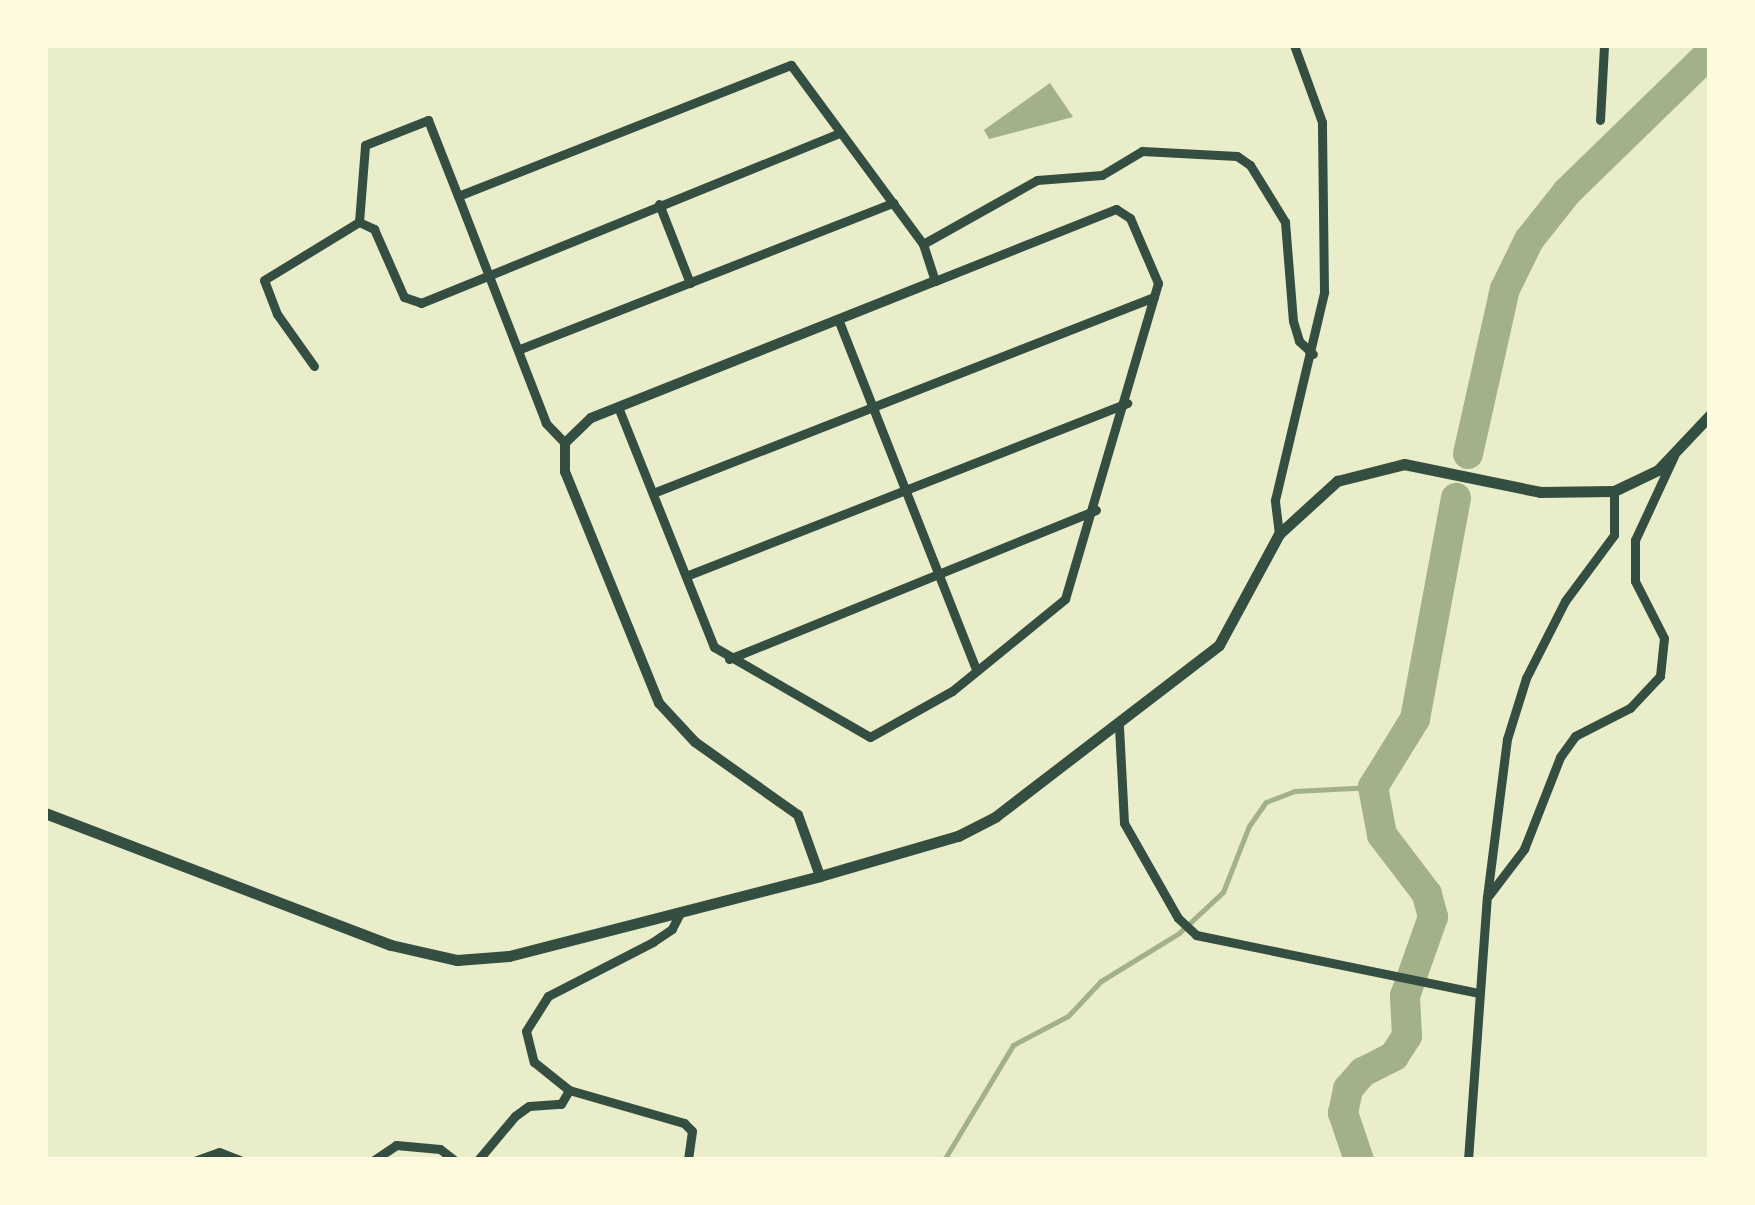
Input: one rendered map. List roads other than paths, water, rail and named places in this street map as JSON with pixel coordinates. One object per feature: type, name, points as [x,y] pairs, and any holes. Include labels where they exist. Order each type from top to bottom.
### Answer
[{"type":"main road","points":[[45,813],[391,945],[458,960],[510,956],[820,876],[971,830],[1119,727],[1219,645],[1279,534],[1337,481],[1404,464],[1540,492],[1579,497],[1614,491],[1674,456],[1710,415]]},
{"type":"street","points":[[1279,534],[1275,500],[1313,354],[1324,292],[1322,122],[1294,45]]},
{"type":"street","points":[[1600,120],[1604,45]]},
{"type":"street","points":[[458,196],[790,66],[924,244],[935,280]]},
{"type":"street","points":[[314,366],[277,314],[264,280],[359,222],[366,203],[365,145],[428,120],[546,422],[565,443],[565,472],[658,703],[695,742],[798,815],[820,876]]},
{"type":"street","points":[[359,222],[374,229],[404,297],[421,302],[840,133]]},
{"type":"street","points":[[924,244],[1037,180],[1102,174],[1142,151],[1237,156],[1250,165],[1285,222],[1293,320],[1299,342],[1313,354]]},
{"type":"street","points":[[520,349],[893,203]]},
{"type":"street","points":[[659,204],[690,283]]},
{"type":"street","points":[[565,443],[591,418],[618,407],[935,280],[1116,209],[1130,218],[1158,284],[1096,510],[1066,599],[976,671],[862,737],[714,647],[618,407]]},
{"type":"street","points":[[653,493],[1154,297]]},
{"type":"street","points":[[838,319],[976,671]]},
{"type":"street","points":[[686,576],[1127,402]]},
{"type":"street","points":[[1487,897],[1524,849],[1560,757],[1576,736],[1630,708],[1660,676],[1664,638],[1635,581],[1634,540],[1674,456]]},
{"type":"street","points":[[1468,1160],[1478,993],[1497,790],[1526,678],[1565,601],[1614,535],[1614,491]]},
{"type":"street","points":[[729,659],[1096,510]]},
{"type":"street","points":[[1119,727],[1124,823],[1178,918],[1196,935],[1478,993]]},
{"type":"street","points":[[681,911],[672,929],[653,942],[535,1009],[527,1048],[534,1062],[569,1090],[684,1123],[692,1131],[688,1160]]},
{"type":"street","points":[[478,1160],[515,1116],[529,1106],[561,1104],[569,1090]]},
{"type":"street","points":[[374,1160],[396,1145],[440,1149],[454,1160]]},
{"type":"street","points":[[196,1160],[220,1152],[240,1160]]},
{"type":"waterway","points":[[1468,454],[1505,289],[1529,240],[1567,192],[1710,53]]},
{"type":"waterway","points":[[1359,1160],[1343,1113],[1348,1089],[1363,1072],[1394,1056],[1407,1036],[1405,996],[1433,917],[1427,894],[1382,835],[1373,787],[1415,719],[1456,498]]},
{"type":"waterway","points":[[944,1160],[1013,1045],[1068,1016],[1101,981],[1179,933],[1223,892],[1249,826],[1266,802],[1294,791],[1373,787]]}]
